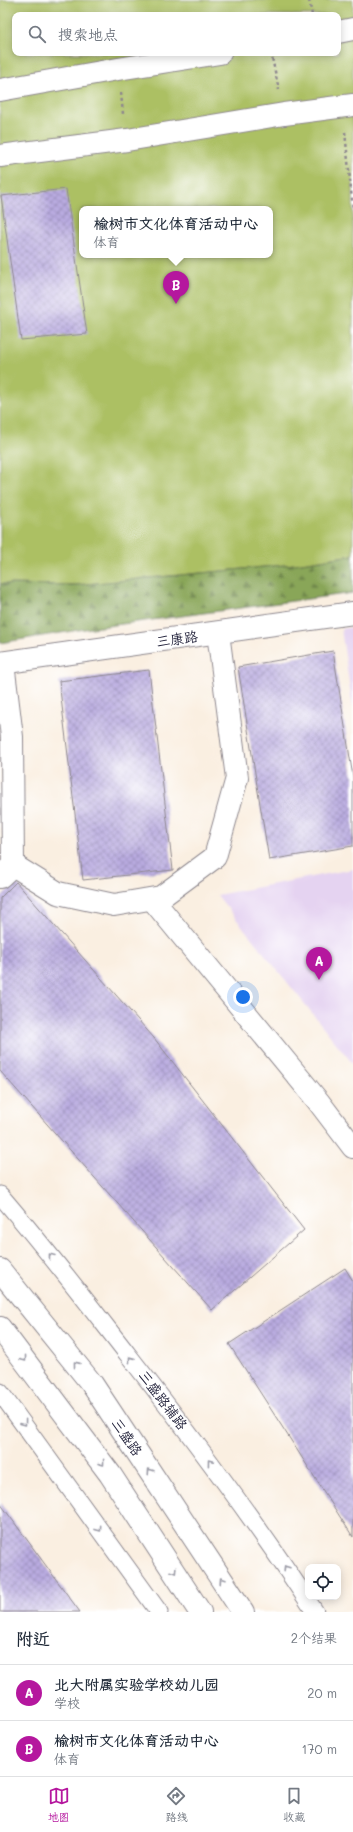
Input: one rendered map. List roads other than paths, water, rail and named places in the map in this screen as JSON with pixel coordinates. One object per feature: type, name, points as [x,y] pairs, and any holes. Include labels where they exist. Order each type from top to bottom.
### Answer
[{"type":"street","points":[[341,31],[353,29]]},
{"type":"street","points":[[0,90],[201,56]]},
{"type":"street","points":[[0,156],[127,140],[348,105]]},
{"type":"street","name":"三康路","points":[[1,663],[353,613]]},
{"type":"street","points":[[1,663],[12,737],[6,871],[58,893],[114,905],[161,897],[214,857],[236,778],[218,633]]},
{"type":"street","points":[[152,899],[318,1101],[353,1146]]},
{"type":"street","name":"三盛路","points":[[0,1270],[92,1384],[243,1612]]},
{"type":"street","points":[[0,1328],[110,1474],[200,1612]]},
{"type":"lane","name":"三盛路辅路","points":[[0,1195],[40,1242],[174,1414],[271,1545],[315,1612]]},
{"type":"lane","points":[[0,1392],[158,1612]]},
{"type":"place","name":"榆树市文化体育活动中心","points":[[176,304]]},
{"type":"place","name":"北大附属实验学校幼儿园","points":[[319,980]]}]
